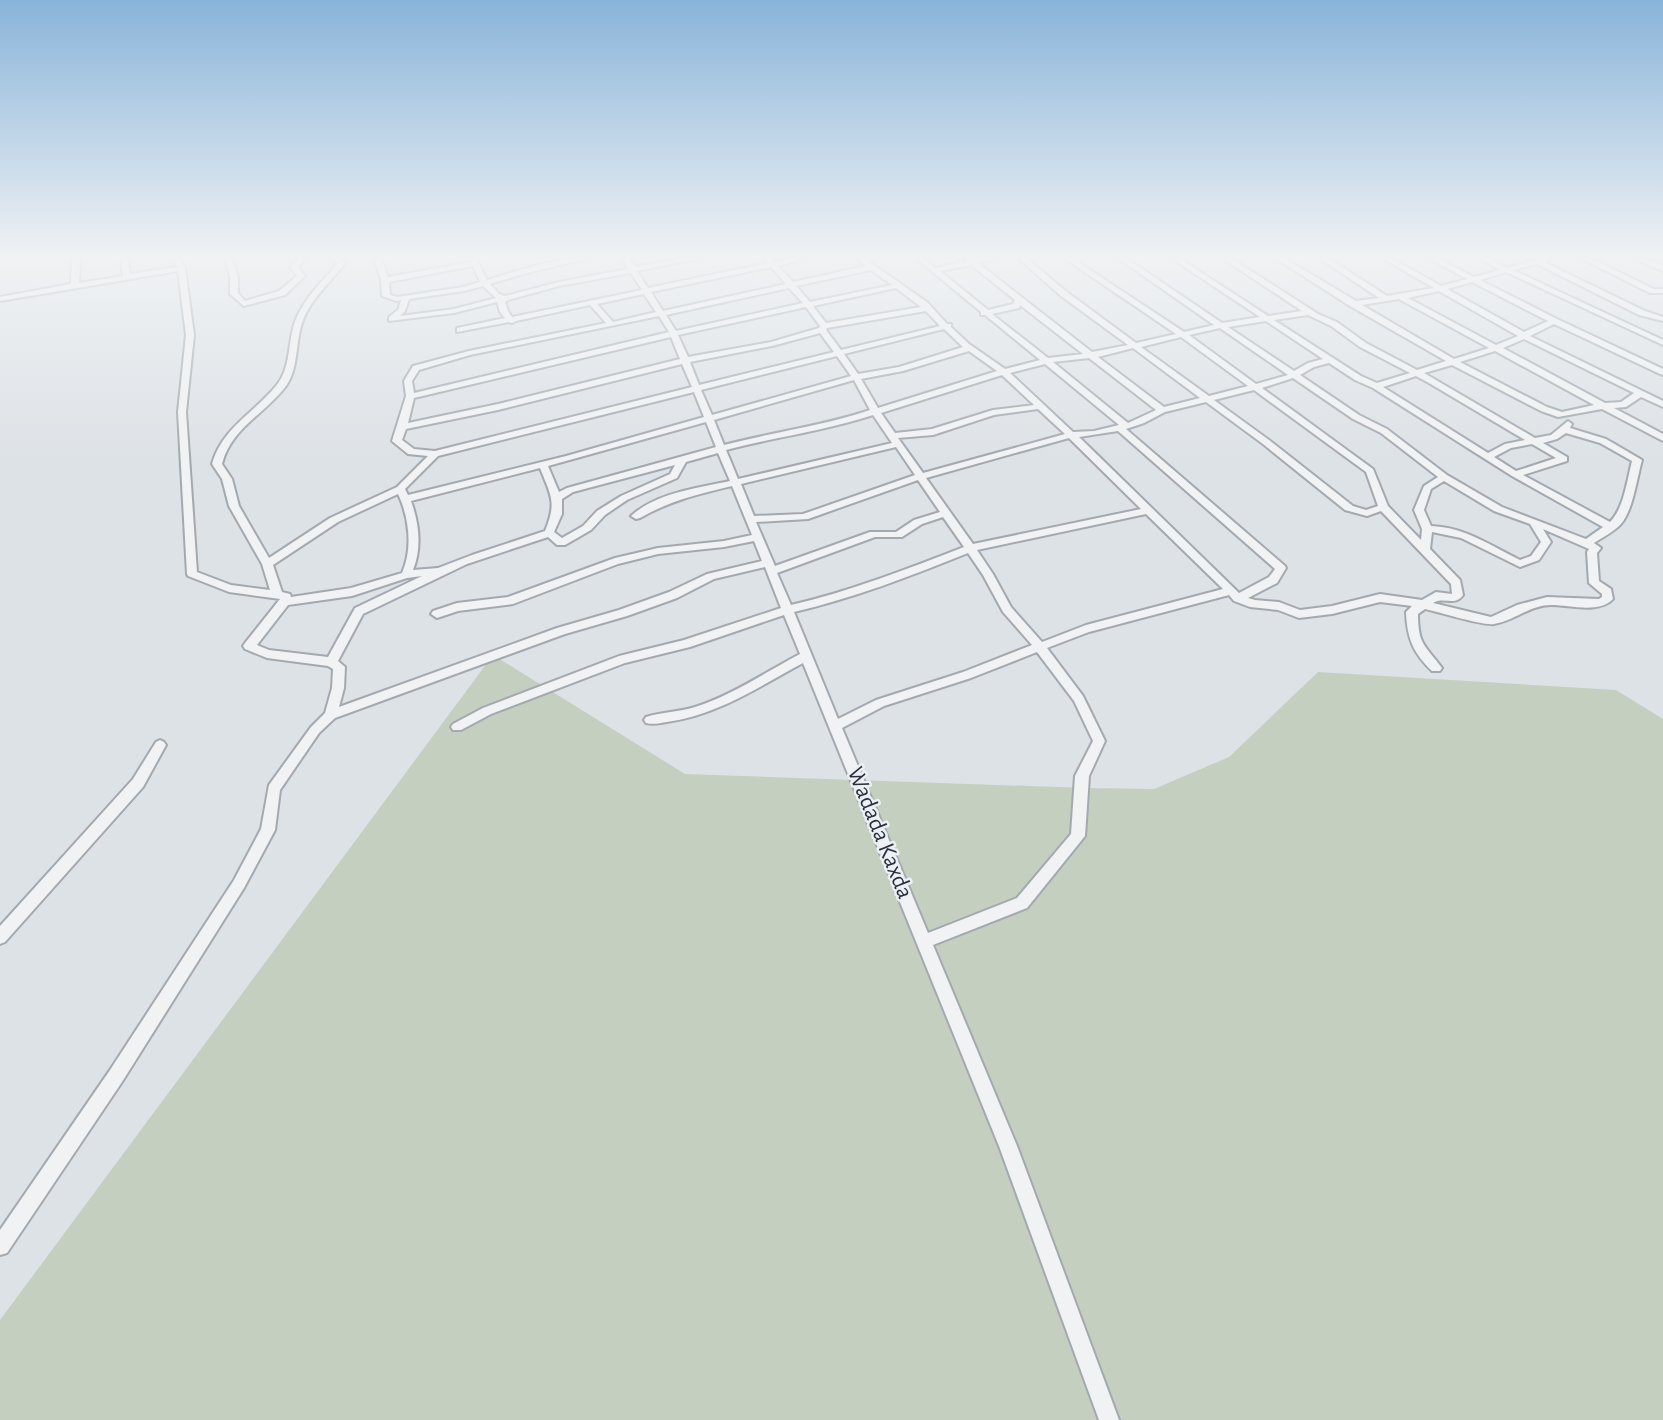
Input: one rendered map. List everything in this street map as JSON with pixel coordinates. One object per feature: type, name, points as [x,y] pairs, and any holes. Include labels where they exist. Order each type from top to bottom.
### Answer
[{"type":"street","points":[[188,324],[190,335],[182,412],[192,574],[229,588],[281,599],[369,587],[406,575],[449,567]]},
{"type":"street","points":[[281,599],[267,564],[234,506],[228,479],[217,464],[218,457],[244,419],[281,387],[289,375],[298,324]]},
{"type":"street","points":[[460,330],[493,324]]},
{"type":"street","points":[[610,324],[469,353],[416,368],[408,381],[410,396],[405,410],[404,427],[397,441],[411,452],[435,454],[948,326],[963,345],[1002,372],[1042,406],[1234,594],[1254,604],[1279,606],[1299,614],[1332,610],[1380,598],[1422,604],[1492,621],[1521,608],[1547,601],[1601,603],[1608,599],[1607,592],[1594,583],[1592,552],[1596,548],[1498,509],[1444,477],[1384,431],[1356,417],[1219,326]]},
{"type":"street","name":"Wadada Kaxda","points":[[668,324],[697,389],[1008,1146],[1109,1420]]},
{"type":"street","points":[[410,396],[718,324]]},
{"type":"street","points":[[821,324],[875,411],[971,548],[1007,609],[1079,699],[1099,741],[1082,776],[1078,836],[1022,903],[924,942]]},
{"type":"street","points":[[404,427],[685,361],[772,344],[843,324]]},
{"type":"street","points":[[835,726],[880,703],[967,675],[1086,629],[1234,594],[1273,580],[1281,568],[1122,426],[998,324]]},
{"type":"street","points":[[1051,324],[1161,410]]},
{"type":"street","points":[[1107,324],[1266,442],[1349,508],[1367,513],[1383,507]]},
{"type":"street","points":[[1166,324],[1370,471],[1383,507],[1459,589],[1455,598],[1436,596],[1412,612],[1412,636],[1421,655],[1436,668]]},
{"type":"street","points":[[557,498],[570,490],[722,451],[767,436],[846,421],[1002,372],[1229,324]]},
{"type":"street","points":[[1275,324],[1515,474],[1612,527]]},
{"type":"street","points":[[1334,324],[1363,345],[1564,459],[1515,474]]},
{"type":"street","points":[[1388,324],[1455,363],[1561,415],[1569,422],[1566,430],[1553,439],[1531,440],[1497,447],[1489,456]]},
{"type":"street","points":[[1450,324],[1663,438]]},
{"type":"street","points":[[1503,324],[1663,404]]},
{"type":"street","points":[[1376,386],[1495,349],[1547,324]]},
{"type":"street","points":[[1561,324],[1663,372]]},
{"type":"street","points":[[1622,324],[1663,343]]},
{"type":"street","points":[[267,564],[334,520],[402,494],[543,465],[856,377],[900,369],[970,348]]},
{"type":"street","points":[[750,519],[804,517],[922,476],[1071,435],[1090,435],[1122,426],[1152,416],[1161,410],[1255,387],[1293,375],[1301,368],[1319,361],[1330,360]]},
{"type":"street","points":[[1561,415],[1600,406],[1623,405],[1639,394]]},
{"type":"street","points":[[636,516],[657,504],[686,494],[736,484],[933,432],[993,413],[1042,406]]},
{"type":"street","points":[[1566,430],[1603,441],[1637,460],[1618,522],[1587,543]]},
{"type":"street","points":[[402,494],[435,454]]},
{"type":"street","points":[[549,533],[561,543],[587,528],[601,513],[624,498],[674,476],[682,460]]},
{"type":"street","points":[[359,611],[385,602],[449,567],[482,553],[517,547],[549,533],[557,514],[557,498],[543,465]]},
{"type":"street","points":[[1425,550],[1427,529],[1419,510],[1427,488],[1444,477]]},
{"type":"street","points":[[402,494],[414,524],[411,537],[413,554],[406,575]]},
{"type":"street","points":[[457,727],[486,711],[623,659],[686,644],[788,610],[885,582],[971,548],[1147,510]]},
{"type":"street","points":[[0,1246],[116,1076],[239,884],[268,830],[274,789],[315,730],[331,715],[561,631],[636,609],[711,576],[770,567],[874,534],[898,535],[918,522],[946,513]]},
{"type":"street","points":[[1427,529],[1444,528],[1463,532],[1520,564],[1535,558],[1546,542],[1535,524]]},
{"type":"street","points":[[437,614],[457,607],[509,601],[615,561],[657,551],[714,546],[758,537]]},
{"type":"street","points":[[331,662],[369,587]]},
{"type":"street","points":[[281,599],[249,646],[267,654],[331,662],[339,667],[331,715]]},
{"type":"street","points":[[650,720],[679,718],[713,707],[806,656]]},
{"type":"street","points":[[0,937],[138,783],[160,745]]},
{"type":"green space","points":[[493,655],[685,774],[1154,789],[1229,757],[1318,672],[1616,690],[1663,719],[1663,1420],[0,1420],[0,1320]]}]
